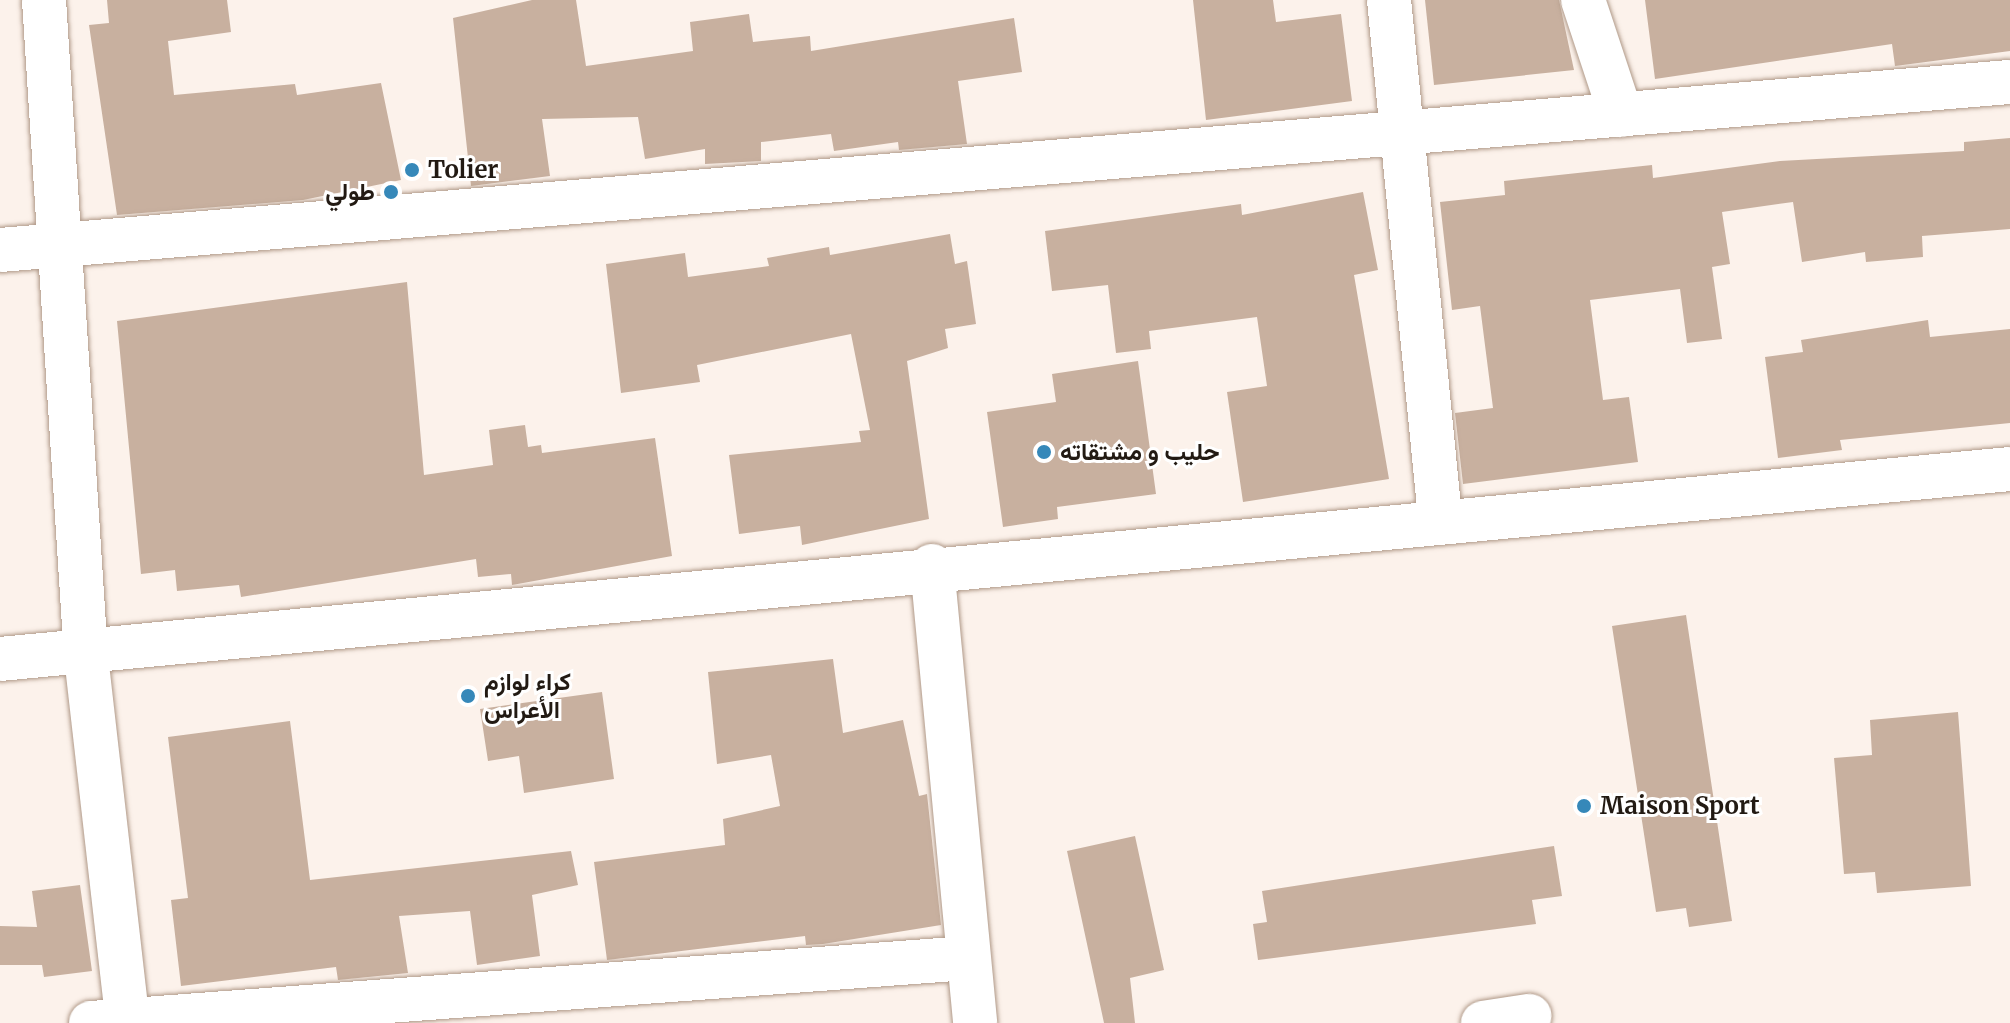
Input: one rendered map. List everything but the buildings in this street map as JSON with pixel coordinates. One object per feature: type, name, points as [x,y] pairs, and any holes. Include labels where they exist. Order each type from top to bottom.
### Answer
[{"type":"street","points":[[44,0],[86,656],[116,1022],[968,958]]},
{"type":"street","points":[[1389,0],[1440,517]]},
{"type":"street","points":[[1583,0],[1621,115]]},
{"type":"street","points":[[0,250],[2010,82]]},
{"type":"street","points":[[0,659],[86,656],[932,566],[1440,517],[2010,469]]},
{"type":"street","points":[[932,566],[975,1023]]},
{"type":"street","points":[[1483,1023],[1529,1016]]},
{"type":"place","name":"Tolier","points":[[412,170]]},
{"type":"place","name":"طولي","points":[[391,192]]},
{"type":"place","name":"حليب و مشتقاته","points":[[1044,452]]},
{"type":"place","name":"كراء لوازم الأعراس","points":[[468,696]]},
{"type":"place","name":"Maison Sport","points":[[1584,806]]}]
